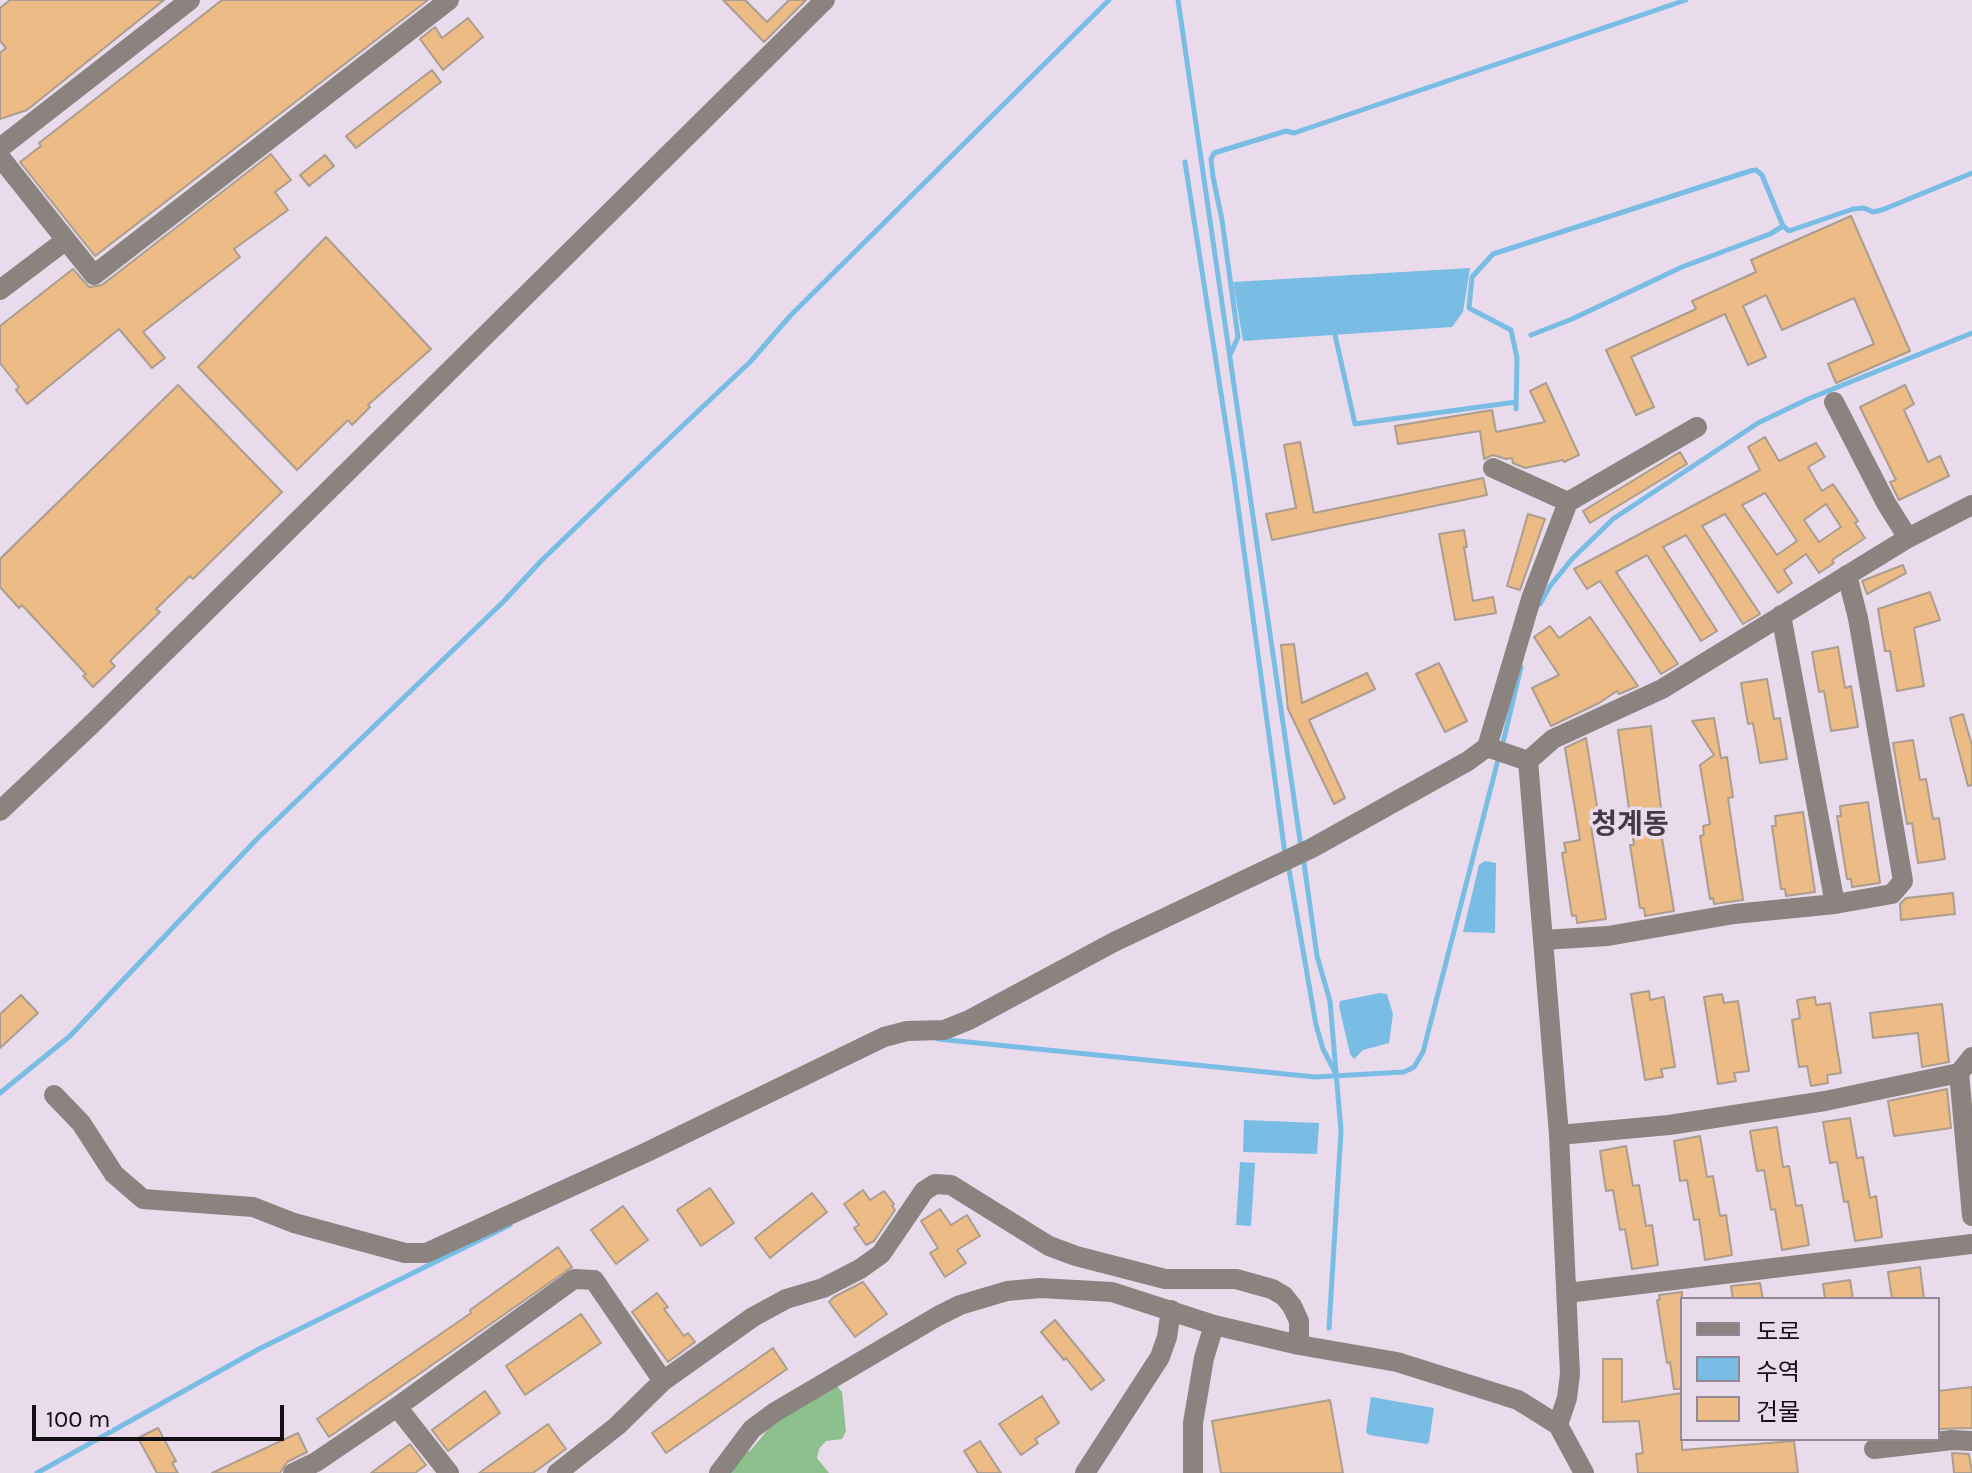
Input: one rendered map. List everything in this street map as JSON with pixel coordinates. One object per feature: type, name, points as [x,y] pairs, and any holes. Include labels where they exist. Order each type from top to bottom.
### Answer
[{"type":"street","points":[[0,148],[190,0]]},
{"type":"street","points":[[0,157],[94,275],[449,0]]},
{"type":"street","points":[[0,811],[117,700],[825,0]]},
{"type":"street","points":[[0,290],[66,240]]},
{"type":"street","points":[[1834,402],[1886,503],[1908,538]]},
{"type":"street","points":[[1496,750],[1532,596],[1568,502],[1697,427]]},
{"type":"street","points":[[1493,468],[1568,502]]},
{"type":"street","points":[[1528,761],[1553,739],[1662,689],[1908,538],[1972,505]]},
{"type":"street","points":[[1543,940],[1608,936],[1734,914],[1835,904],[1892,894],[1903,881],[1858,618],[1847,575]]},
{"type":"street","points":[[1781,615],[1835,904]]},
{"type":"street","points":[[54,1095],[81,1123],[114,1174],[143,1199],[253,1207],[294,1223],[405,1253],[426,1253],[645,1153],[884,1037],[907,1031],[944,1030],[969,1020],[1114,942],[1312,848],[1468,761],[1496,750],[1528,761]]},
{"type":"street","points":[[1528,761],[1559,1135],[1567,1293],[1570,1374],[1567,1398],[1558,1425]]},
{"type":"street","points":[[1559,1135],[1669,1125],[1825,1101],[1959,1073],[1972,1057]]},
{"type":"street","points":[[1959,1073],[1972,1216]]},
{"type":"street","points":[[557,1473],[617,1426],[663,1381],[753,1317],[786,1299],[823,1288],[881,1254],[924,1191],[935,1184],[951,1185],[1049,1246],[1076,1256],[1165,1279],[1236,1279],[1272,1289],[1284,1296],[1292,1306],[1299,1321],[1299,1345]]},
{"type":"street","points":[[1567,1293],[1972,1244]]},
{"type":"street","points":[[293,1473],[316,1462],[397,1407],[574,1279],[594,1280],[663,1381]]},
{"type":"street","points":[[719,1473],[752,1429],[775,1412],[960,1305],[1007,1291],[1040,1288],[1112,1292],[1214,1325],[1299,1345],[1397,1362],[1518,1400],[1558,1425],[1584,1473]]},
{"type":"street","points":[[1085,1473],[1160,1357],[1171,1310]]},
{"type":"street","points":[[1193,1473],[1193,1423],[1204,1358],[1214,1325]]},
{"type":"street","points":[[397,1407],[438,1469]]},
{"type":"street","points":[[1874,1449],[1952,1440],[1972,1441]]},
{"type":"green space","points":[[837,1386],[842,1392],[846,1431],[842,1439],[826,1441],[819,1449],[817,1458],[829,1473],[732,1473],[736,1458],[751,1450],[774,1422]]},
{"type":"water","points":[[1470,268],[1463,312],[1452,327],[1243,341],[1233,282]]},
{"type":"water","points":[[1485,861],[1496,863],[1495,933],[1463,932],[1479,865]]},
{"type":"water","points":[[1387,994],[1393,1014],[1389,1043],[1363,1050],[1354,1059],[1350,1054],[1340,1001]]},
{"type":"water","points":[[1244,1120],[1319,1123],[1317,1154],[1243,1152]]},
{"type":"water","points":[[1240,1162],[1255,1163],[1251,1226],[1236,1225]]},
{"type":"water","points":[[1371,1397],[1434,1408],[1429,1442],[1369,1435],[1366,1432]]},
{"type":"building","points":[[10,0],[164,0],[27,110],[0,119],[0,53],[6,48],[0,41],[0,8]]},
{"type":"building","points":[[222,0],[428,0],[95,256],[20,162],[41,146],[39,143]]},
{"type":"building","points":[[723,0],[745,0],[767,22],[789,0],[806,0],[764,42]]},
{"type":"building","points":[[468,18],[483,37],[443,70],[420,39],[435,27],[442,38]]},
{"type":"building","points":[[432,70],[441,82],[356,148],[346,136]]},
{"type":"building","points":[[271,154],[291,180],[275,192],[288,210],[234,249],[240,257],[143,332],[165,358],[152,368],[119,329],[27,404],[16,390],[19,387],[0,363],[0,326],[73,269],[89,287],[102,285]]},
{"type":"building","points":[[325,155],[334,166],[309,186],[300,175]]},
{"type":"building","points":[[1851,216],[1910,351],[1836,383],[1828,364],[1874,344],[1854,298],[1782,330],[1766,295],[1743,306],[1766,357],[1748,365],[1725,314],[1631,357],[1654,407],[1636,415],[1606,350],[1696,309],[1692,301],[1756,272],[1751,260]]},
{"type":"building","points":[[326,237],[431,349],[368,405],[370,407],[352,425],[348,420],[297,470],[198,367]]},
{"type":"building","points":[[1546,383],[1579,455],[1564,462],[1525,468],[1513,463],[1512,458],[1493,455],[1484,459],[1480,431],[1398,444],[1395,426],[1492,410],[1496,432],[1545,422],[1530,391]]},
{"type":"building","points":[[178,385],[282,492],[193,579],[190,576],[156,609],[160,612],[110,661],[115,666],[93,687],[83,676],[86,674],[22,605],[19,608],[0,587],[0,559]]},
{"type":"building","points":[[1905,385],[1914,404],[1904,410],[1928,462],[1940,456],[1949,476],[1899,500],[1890,482],[1896,480],[1860,407]]},
{"type":"building","points":[[1765,437],[1779,461],[1816,443],[1825,457],[1808,467],[1822,491],[1833,484],[1858,521],[1855,523],[1865,538],[1832,560],[1834,563],[1819,573],[1806,554],[1784,570],[1792,583],[1778,593],[1725,514],[1702,526],[1760,614],[1743,624],[1686,535],[1663,547],[1717,631],[1701,641],[1647,555],[1616,572],[1678,664],[1661,674],[1600,581],[1587,589],[1574,569],[1760,470],[1748,447]],"holes":[[[1765,493],[1797,541],[1777,555],[1742,505]],[[1826,504],[1841,527],[1819,542],[1804,520]]]},
{"type":"building","points":[[1300,442],[1314,513],[1483,478],[1487,495],[1272,540],[1266,514],[1296,508],[1284,445]]},
{"type":"building","points":[[1680,452],[1687,464],[1590,523],[1583,511]]},
{"type":"building","points":[[1528,514],[1545,519],[1520,590],[1507,586]]},
{"type":"building","points":[[1464,530],[1473,601],[1493,597],[1496,613],[1455,620],[1439,534]]},
{"type":"building","points":[[1903,565],[1906,573],[1867,594],[1862,581]]},
{"type":"building","points":[[1930,592],[1940,620],[1914,628],[1924,686],[1897,691],[1890,651],[1885,651],[1878,609]]},
{"type":"building","points":[[1590,617],[1638,686],[1619,694],[1617,691],[1551,726],[1532,688],[1559,675],[1534,637],[1550,626],[1559,638]]},
{"type":"building","points":[[1294,644],[1302,703],[1367,673],[1375,689],[1309,720],[1345,798],[1334,804],[1288,709],[1281,645]]},
{"type":"building","points":[[1838,647],[1845,688],[1851,686],[1858,727],[1831,731],[1824,691],[1819,692],[1812,652]]},
{"type":"building","points":[[1439,663],[1467,721],[1445,732],[1416,674]]},
{"type":"building","points":[[1767,679],[1774,719],[1780,718],[1787,759],[1760,763],[1753,723],[1748,724],[1741,683]]},
{"type":"building","points":[[1963,714],[1972,746],[1972,785],[1968,786],[1950,718]]},
{"type":"building","points":[[1714,718],[1721,758],[1727,757],[1733,797],[1728,798],[1743,900],[1714,904],[1713,898],[1710,899],[1700,836],[1704,835],[1703,826],[1710,824],[1700,765],[1714,755],[1692,721]]},
{"type":"building","points":[[1651,726],[1661,808],[1657,808],[1674,911],[1645,916],[1644,908],[1640,908],[1630,845],[1634,845],[1618,730]]},
{"type":"building","points":[[1586,738],[1600,825],[1591,826],[1606,919],[1577,923],[1576,915],[1572,916],[1562,853],[1566,852],[1564,843],[1580,840],[1565,748]]},
{"type":"building","points":[[1913,740],[1920,780],[1926,779],[1933,819],[1939,818],[1945,859],[1918,863],[1912,823],[1907,824],[1893,743]]},
{"type":"building","points":[[1868,802],[1880,883],[1852,887],[1851,879],[1847,879],[1837,816],[1841,816],[1840,806]]},
{"type":"building","points":[[1803,812],[1815,892],[1786,896],[1785,889],[1781,889],[1772,826],[1776,826],[1775,816]]},
{"type":"building","points":[[1953,893],[1955,914],[1901,920],[1900,904],[1906,898]]},
{"type":"building","points":[[1649,991],[1650,1000],[1664,997],[1675,1067],[1661,1069],[1663,1077],[1645,1080],[1631,994]]},
{"type":"building","points":[[1722,994],[1724,1003],[1738,1001],[1749,1071],[1734,1073],[1736,1081],[1718,1084],[1704,997]]},
{"type":"building","points":[[21,995],[38,1013],[0,1048],[0,1014]]},
{"type":"building","points":[[1815,997],[1816,1005],[1830,1003],[1841,1073],[1827,1075],[1828,1083],[1811,1086],[1807,1066],[1799,1067],[1792,1020],[1800,1018],[1797,1000]]},
{"type":"building","points":[[1942,1004],[1949,1062],[1922,1067],[1918,1033],[1873,1038],[1870,1013]]},
{"type":"building","points":[[1947,1089],[1951,1128],[1894,1136],[1888,1101]]},
{"type":"building","points":[[1850,1118],[1857,1158],[1863,1157],[1870,1198],[1876,1196],[1882,1237],[1855,1241],[1837,1162],[1830,1163],[1823,1122]]},
{"type":"building","points":[[1777,1127],[1783,1167],[1789,1166],[1796,1206],[1802,1205],[1809,1245],[1782,1250],[1775,1209],[1771,1210],[1764,1170],[1757,1171],[1750,1131]]},
{"type":"building","points":[[1700,1136],[1707,1177],[1713,1176],[1720,1216],[1726,1215],[1732,1255],[1705,1260],[1699,1219],[1694,1220],[1687,1180],[1680,1181],[1674,1141]]},
{"type":"building","points":[[1626,1146],[1633,1186],[1639,1185],[1646,1226],[1652,1225],[1658,1265],[1632,1269],[1625,1229],[1620,1230],[1613,1190],[1606,1191],[1600,1151]]},
{"type":"building","points":[[710,1188],[734,1223],[701,1246],[677,1210]]},
{"type":"building","points":[[863,1190],[870,1200],[884,1191],[895,1210],[874,1241],[866,1245],[854,1228],[859,1225],[844,1204]]},
{"type":"building","points":[[812,1193],[827,1212],[770,1258],[755,1238]]},
{"type":"building","points":[[623,1206],[648,1240],[616,1264],[591,1230]]},
{"type":"building","points":[[940,1209],[951,1225],[967,1215],[980,1236],[957,1250],[966,1263],[945,1277],[930,1253],[938,1248],[921,1221]]},
{"type":"building","points":[[558,1247],[572,1267],[329,1437],[317,1419],[471,1313],[470,1310]]},
{"type":"building","points":[[1920,1267],[1924,1297],[1892,1297],[1888,1272]]},
{"type":"building","points":[[1850,1280],[1853,1297],[1825,1297],[1823,1284]]},
{"type":"building","points":[[863,1282],[887,1314],[855,1337],[829,1302]]},
{"type":"building","points":[[1760,1283],[1763,1297],[1733,1297],[1731,1286]]},
{"type":"building","points":[[1682,1292],[1680,1389],[1674,1389],[1670,1362],[1667,1363],[1657,1300],[1660,1300],[1659,1295]]},
{"type":"building","points":[[657,1293],[668,1307],[664,1309],[684,1336],[688,1333],[695,1342],[668,1362],[632,1312]]},
{"type":"building","points":[[581,1314],[601,1343],[525,1395],[506,1366]]},
{"type":"building","points":[[1055,1320],[1104,1380],[1091,1390],[1041,1332]]},
{"type":"building","points":[[773,1348],[787,1369],[666,1453],[652,1433]]},
{"type":"building","points":[[1603,1359],[1622,1359],[1622,1402],[1680,1393],[1682,1450],[1794,1441],[1798,1473],[1638,1473],[1636,1454],[1643,1453],[1639,1421],[1603,1422]]},
{"type":"building","points":[[1972,1387],[1972,1428],[1940,1429],[1940,1391]]},
{"type":"building","points":[[485,1391],[500,1413],[448,1451],[432,1430]]},
{"type":"building","points":[[1042,1396],[1059,1423],[1035,1439],[1038,1443],[1021,1455],[999,1424]]},
{"type":"building","points":[[1330,1400],[1343,1473],[1221,1473],[1212,1421]]},
{"type":"building","points":[[548,1424],[566,1449],[533,1473],[479,1473]]},
{"type":"building","points":[[158,1428],[176,1461],[172,1463],[178,1473],[157,1473],[138,1438]]},
{"type":"building","points":[[298,1433],[307,1452],[287,1462],[280,1473],[212,1473]]},
{"type":"building","points":[[980,1441],[1001,1473],[978,1473],[964,1451]]},
{"type":"building","points":[[410,1444],[426,1465],[415,1473],[371,1473]]},
{"type":"building","points":[[1952,1453],[1969,1454],[1972,1473],[1954,1473]]},
{"type":"waterway","points":[[0,1093],[70,1036],[256,840],[750,362],[790,316],[1109,0]]},
{"type":"waterway","points":[[1178,0],[1301,847]]},
{"type":"waterway","points":[[1231,353],[1238,337],[1213,177],[1211,159],[1214,153],[1286,131],[1294,133],[1686,0]]},
{"type":"waterway","points":[[1185,162],[1234,477],[1285,854]]},
{"type":"waterway","points":[[1516,409],[1517,358],[1511,330],[1469,308],[1472,277],[1493,254],[1750,171],[1756,170],[1762,175],[1783,226],[1789,231],[1853,209],[1882,210],[1972,173]]},
{"type":"waterway","points":[[1531,335],[1682,267],[1770,234],[1783,226]]},
{"type":"waterway","points":[[1540,604],[1572,559],[1613,519],[1758,423],[1808,399],[1972,333]]},
{"type":"waterway","points":[[1335,335],[1355,424],[1516,402]]},
{"type":"waterway","points":[[1502,747],[1521,667]]},
{"type":"waterway","points":[[938,1039],[1315,1077],[1404,1072],[1414,1067],[1423,1052],[1499,756]]},
{"type":"waterway","points":[[1303,856],[1317,956],[1330,1001],[1341,1131],[1329,1328]]},
{"type":"waterway","points":[[1288,864],[1316,1025],[1323,1049],[1335,1072]]},
{"type":"waterway","points":[[37,1473],[259,1349],[510,1225]]},
{"type":"district","name":"청계동","points":[[1630,825]]}]
